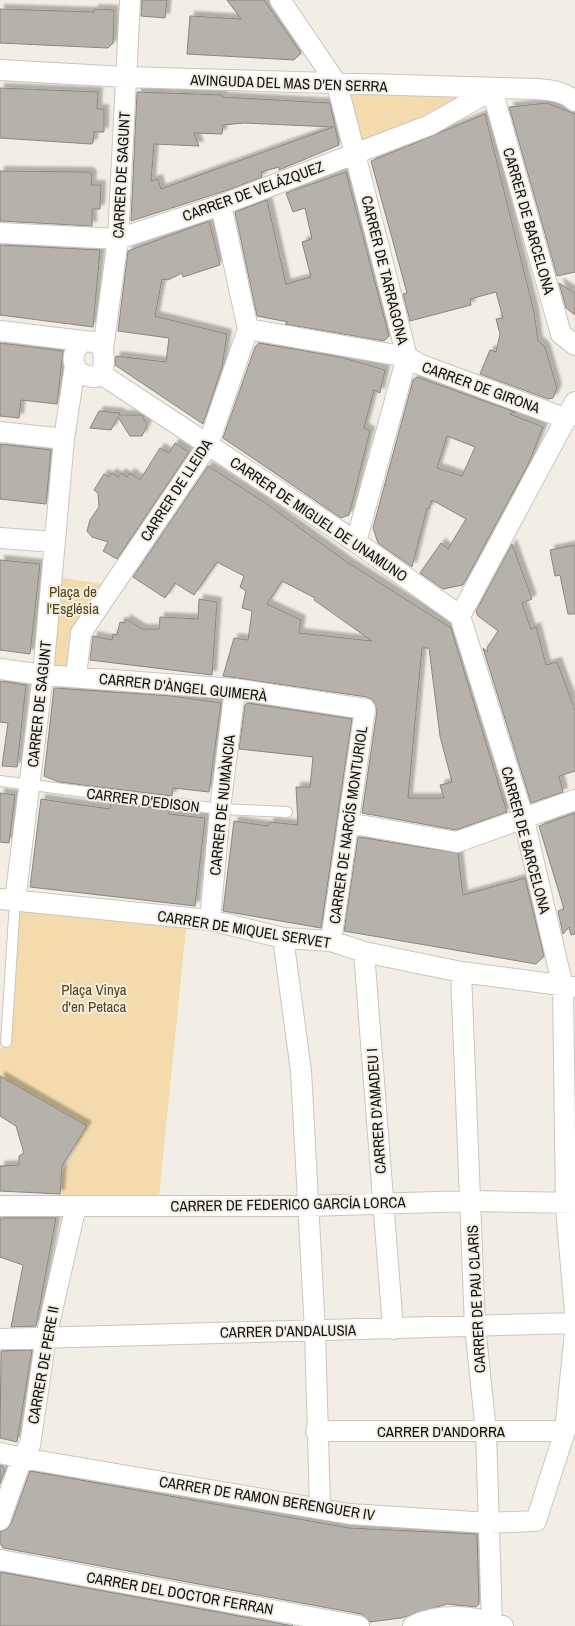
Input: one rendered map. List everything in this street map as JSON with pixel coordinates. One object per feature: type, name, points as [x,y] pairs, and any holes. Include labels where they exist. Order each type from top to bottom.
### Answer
[{"type":"street","name":"CARRER DE SAGUNT","points":[[103,349],[118,239],[130,0]]},
{"type":"street","name":"CARRER DE TARRAGONA","points":[[280,0],[337,84],[407,357],[356,542]]},
{"type":"street","name":"AVINGUDA DEL MAS D'EN SERRA","points":[[0,70],[125,78],[556,91],[568,95],[575,101]]},
{"type":"street","name":"CARRER DE VELÁZQUEZ","points":[[0,232],[118,239],[221,205],[430,125],[492,90]]},
{"type":"street","name":"CARRER DE BARCELONA","points":[[492,90],[561,334],[575,345]]},
{"type":"street","points":[[221,205],[248,329]]},
{"type":"street","name":"CARRER DE GIRONA","points":[[248,329],[407,357],[419,364],[571,410]]},
{"type":"street","name":"CARRER DE LLEIDA","points":[[76,676],[81,633],[208,445],[248,329]]},
{"type":"street","points":[[0,331],[94,342],[103,349],[104,367],[101,374],[96,377],[78,373],[75,366],[75,352],[83,342]]},
{"type":"street","name":"CARRER DE SAGUNT","points":[[8,900],[30,785],[43,675],[64,439],[75,366]]},
{"type":"street","name":"CARRER DE MIGUEL DE UNAMUNO","points":[[101,374],[356,542],[460,616]]},
{"type":"street","points":[[460,616],[571,410]]},
{"type":"street","points":[[0,432],[64,439]]},
{"type":"street","points":[[0,538],[54,542]]},
{"type":"street","name":"CARRER DE BARCELONA","points":[[460,616],[524,820],[569,987],[570,1203],[575,1312]]},
{"type":"street","name":"CARRER D'ÀNGEL GUIMERÀ","points":[[0,669],[43,675],[76,676],[235,690],[365,709]]},
{"type":"street","name":"CARRER DE NUMÀNCIA","points":[[210,920],[220,809],[235,690]]},
{"type":"street","name":"CARRER DE NARCÍS MONTURIOL","points":[[331,941],[365,709]]},
{"type":"street","points":[[348,823],[456,842],[524,820],[575,800]]},
{"type":"street","name":"CARRER DE MIQUEL SERVET","points":[[8,900],[210,920],[283,938],[331,941],[364,952],[461,972],[569,987]]},
{"type":"street","points":[[283,938],[301,1071],[315,1331],[316,1431],[320,1508]]},
{"type":"street","name":"CARRER D'AMADEU I","points":[[364,952],[393,1329]]},
{"type":"street","name":"CARRER DE PAU CLARIS","points":[[461,972],[475,1326],[486,1432],[489,1523],[496,1625]]},
{"type":"street","name":"CARRER DE FEDERICO GARCÍA LORCA","points":[[0,1206],[307,1206],[470,1201],[570,1203]]},
{"type":"street","name":"CARRER DE PERE II","points":[[0,1520],[22,1458],[30,1445],[46,1337],[76,1206]]},
{"type":"street","name":"CARRER D'ANDALUSIA","points":[[0,1339],[575,1323]]},
{"type":"street","points":[[565,1431],[575,1332]]},
{"type":"street","name":"CARRER D'ANDORRA","points":[[316,1431],[565,1431]]},
{"type":"street","name":"CARRER DE RAMON BERENGUER IV","points":[[0,1453],[350,1514],[489,1523],[536,1521],[565,1431]]},
{"type":"street","name":"CARRER DEL DOCTOR FERRAN","points":[[0,1560],[359,1626]]},
{"type":"street","points":[[413,1626],[444,1616],[469,1618],[496,1625]]},
{"type":"lane","name":"CARRER D'EDISON","points":[[0,781],[220,809],[287,812]]},
{"type":"lane","name":"CARRER DE SAGUNT","points":[[6,1042],[8,900]]},
{"type":"green space","points":[[337,84],[492,90],[355,153]]},
{"type":"green space","name":"Plaça de l'Església","points":[[56,577],[104,584],[71,669],[49,666]]},
{"type":"green space","name":"Plaça Vinya d'en Petaca","points":[[18,901],[187,918],[158,1206],[60,1196],[62,1173],[87,1125],[0,1076],[0,1050],[6,1042]]},
{"type":"building","points":[[142,0],[167,0],[165,18],[141,16]]},
{"type":"building","points":[[227,0],[264,0],[301,53],[294,60],[187,54],[190,16],[241,19]]},
{"type":"building","points":[[0,9],[94,12],[94,9],[114,10],[113,43],[108,48],[0,43]]},
{"type":"building","points":[[0,88],[98,92],[97,109],[104,109],[104,132],[94,132],[93,143],[91,144],[0,138]]},
{"type":"building","points":[[137,92],[222,95],[222,97],[330,103],[339,145],[279,170],[279,167],[261,172],[262,177],[231,189],[131,221]],"holes":[[[244,123],[333,127],[161,189],[158,179],[151,181],[154,144],[199,146],[194,133],[222,134],[223,125]]]},
{"type":"building","points":[[547,103],[575,114],[575,272],[557,276],[509,107]]},
{"type":"building","points":[[485,114],[534,312],[538,341],[545,347],[557,388],[553,398],[548,399],[480,374],[490,350],[496,352],[500,334],[496,319],[503,318],[496,292],[470,299],[471,305],[410,321],[403,294],[407,293],[371,161]]},
{"type":"building","points":[[0,171],[89,172],[92,175],[91,185],[101,185],[100,209],[92,209],[92,226],[0,221]]},
{"type":"building","points":[[346,172],[389,336],[384,341],[285,324],[288,322],[257,316],[235,212],[267,200],[286,284],[311,277],[302,242],[312,239],[305,208],[293,212],[286,193]]},
{"type":"building","points":[[209,221],[220,265],[183,277],[182,273],[168,280],[162,279],[155,316],[227,334],[222,367],[203,424],[115,365],[116,356],[166,362],[169,338],[118,331],[128,251]]},
{"type":"building","points":[[0,245],[100,250],[93,327],[0,315]]},
{"type":"building","points":[[559,283],[575,293],[575,315],[566,308]]},
{"type":"building","points":[[0,343],[63,351],[57,404],[21,400],[19,418],[0,416]]},
{"type":"building","points":[[259,343],[340,357],[385,370],[380,393],[374,390],[364,428],[370,431],[349,515],[341,518],[223,438],[255,347]]},
{"type":"building","points":[[417,377],[515,412],[510,414],[543,427],[528,465],[463,585],[443,589],[420,573],[441,543],[448,549],[466,519],[432,500],[429,509],[427,508],[412,567],[378,543],[373,528],[413,380]],"holes":[[[447,436],[475,447],[462,476],[437,468]]]},
{"type":"building","points":[[99,411],[120,413],[119,415],[142,415],[147,425],[142,436],[130,436],[118,417],[111,430],[90,428]]},
{"type":"building","points":[[175,443],[189,452],[117,559],[103,551],[108,542],[92,537],[87,531],[90,520],[99,507],[98,493],[94,490],[104,474],[109,477],[112,473],[118,477],[121,473],[127,477],[130,473],[140,480],[160,448],[169,453]]},
{"type":"building","points":[[0,444],[51,450],[46,504],[0,499]]},
{"type":"building","points":[[208,466],[264,502],[347,562],[451,628],[507,812],[456,830],[362,813],[377,711],[373,700],[367,697],[223,676],[234,638],[248,640],[252,611],[242,608],[246,591],[240,587],[244,576],[217,562],[194,595],[175,583],[165,598],[133,577]],"holes":[[[282,581],[315,598],[314,600],[372,641],[299,633],[301,620],[267,604]],[[422,648],[429,648],[440,736],[452,782],[440,785],[444,798],[408,798]]]},
{"type":"building","points":[[512,544],[532,599],[522,603],[531,629],[536,627],[546,665],[557,662],[575,710],[575,771],[559,776],[563,792],[531,803],[483,648],[488,652],[487,648],[498,631],[478,616],[476,611]]},
{"type":"building","points":[[575,545],[575,614],[568,614],[560,575],[555,576],[550,550]]},
{"type":"building","points":[[0,560],[40,564],[30,654],[0,650]]},
{"type":"building","points":[[199,599],[217,602],[212,675],[90,660],[93,636],[112,640],[113,634],[117,635],[120,622],[125,623],[126,619],[142,629],[159,629],[160,617],[199,619]]},
{"type":"building","points":[[0,681],[26,685],[17,767],[2,766],[8,723],[0,722]]},
{"type":"building","points":[[54,688],[172,696],[221,703],[209,792],[173,788],[172,796],[59,782],[44,776]]},
{"type":"building","points":[[247,703],[352,719],[321,928],[223,911],[234,821],[268,826],[270,822],[298,825],[296,787],[310,787],[313,757],[239,749],[245,705]]},
{"type":"building","points":[[0,793],[15,795],[9,843],[0,842]]},
{"type":"building","points":[[41,799],[110,809],[111,802],[170,810],[169,814],[205,818],[195,906],[30,887]]},
{"type":"building","points":[[575,813],[575,934],[571,935],[569,927],[563,934],[558,911],[564,909],[539,826]]},
{"type":"building","points":[[358,837],[458,853],[463,895],[525,878],[544,956],[536,964],[344,931]]},
{"type":"building","points":[[0,1076],[87,1126],[62,1166],[60,1194],[0,1191],[0,1166],[19,1165],[19,1156],[24,1153],[16,1126],[0,1116]]},
{"type":"building","points":[[0,1218],[56,1218],[36,1326],[11,1327],[23,1265],[0,1257]]},
{"type":"building","points":[[32,1350],[17,1442],[0,1438],[1,1351]]},
{"type":"building","points":[[0,1465],[5,1470],[0,1484]]},
{"type":"building","points":[[30,1471],[349,1528],[477,1534],[479,1604],[476,1607],[447,1604],[401,1618],[370,1622],[361,1614],[3,1548],[0,1543],[0,1532],[7,1529],[11,1524]]},
{"type":"building","points":[[0,1572],[293,1626],[0,1626]]}]
